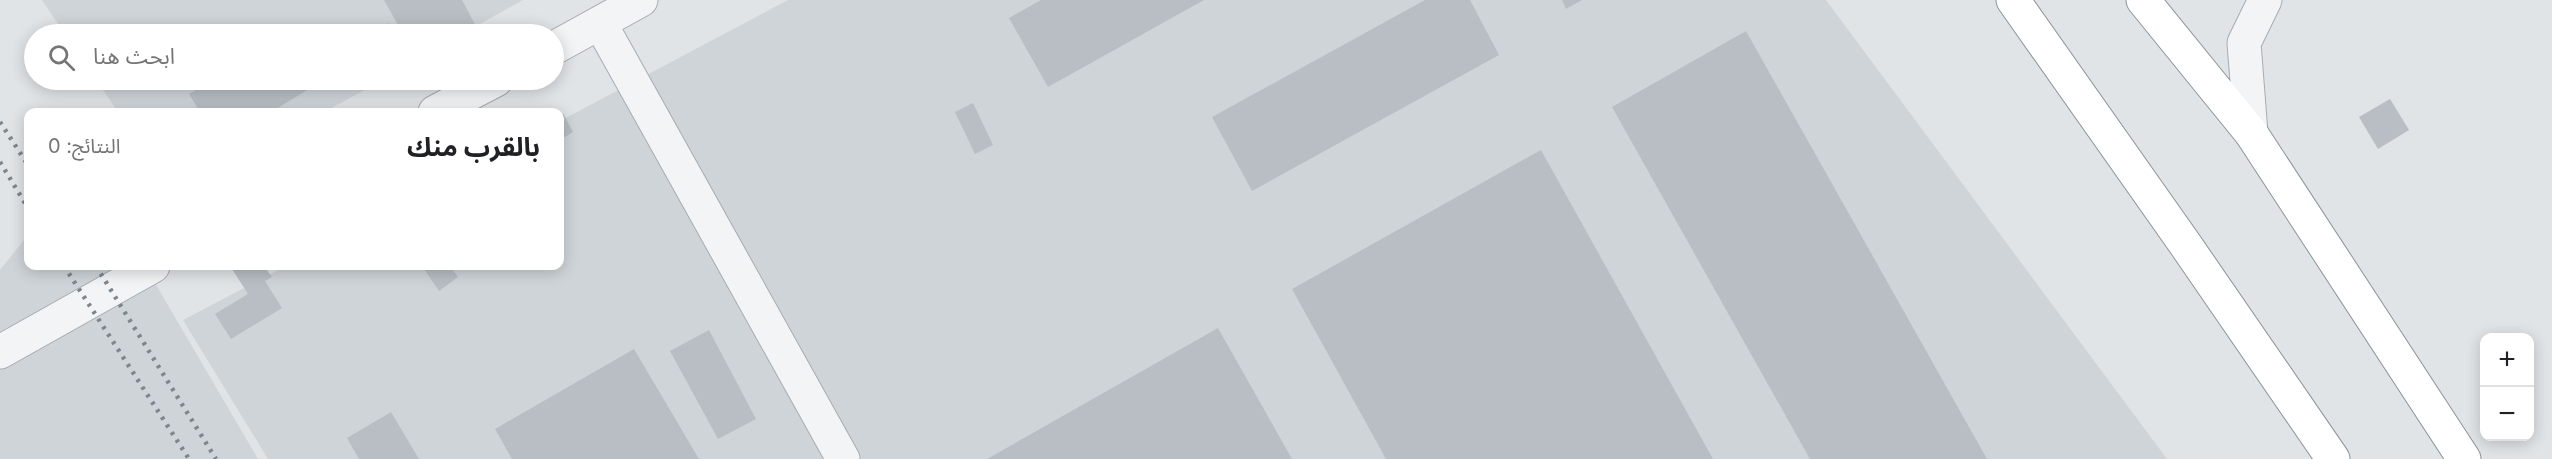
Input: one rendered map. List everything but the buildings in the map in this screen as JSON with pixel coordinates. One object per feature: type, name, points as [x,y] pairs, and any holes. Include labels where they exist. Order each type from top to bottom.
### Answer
[{"type":"highway","points":[[2013,0],[2333,459]]},
{"type":"highway","points":[[2143,0],[2252,133],[2464,459]]},
{"type":"street","points":[[564,43],[641,0]]},
{"type":"street","points":[[2252,133],[2244,43],[2265,0]]},
{"type":"street","points":[[600,23],[843,459]]},
{"type":"street","points":[[443,108],[477,90]]},
{"type":"street","points":[[0,352],[146,270]]},
{"type":"shaded area","points":[[42,0],[523,0],[480,24],[58,24]]},
{"type":"shaded area","points":[[788,0],[1826,0],[2167,459],[268,459],[183,320],[278,270],[564,270],[564,119]]},
{"type":"shaded area","points":[[103,90],[365,90],[331,108],[115,108]]},
{"type":"shaded area","points":[[24,240],[24,270],[147,270],[258,459],[0,459],[0,270]]},
{"type":"railway","points":[[0,122],[24,159]]},
{"type":"railway","points":[[0,162],[24,201]]},
{"type":"railway","points":[[67,270],[189,459]]},
{"type":"railway","points":[[98,270],[216,459]]}]
